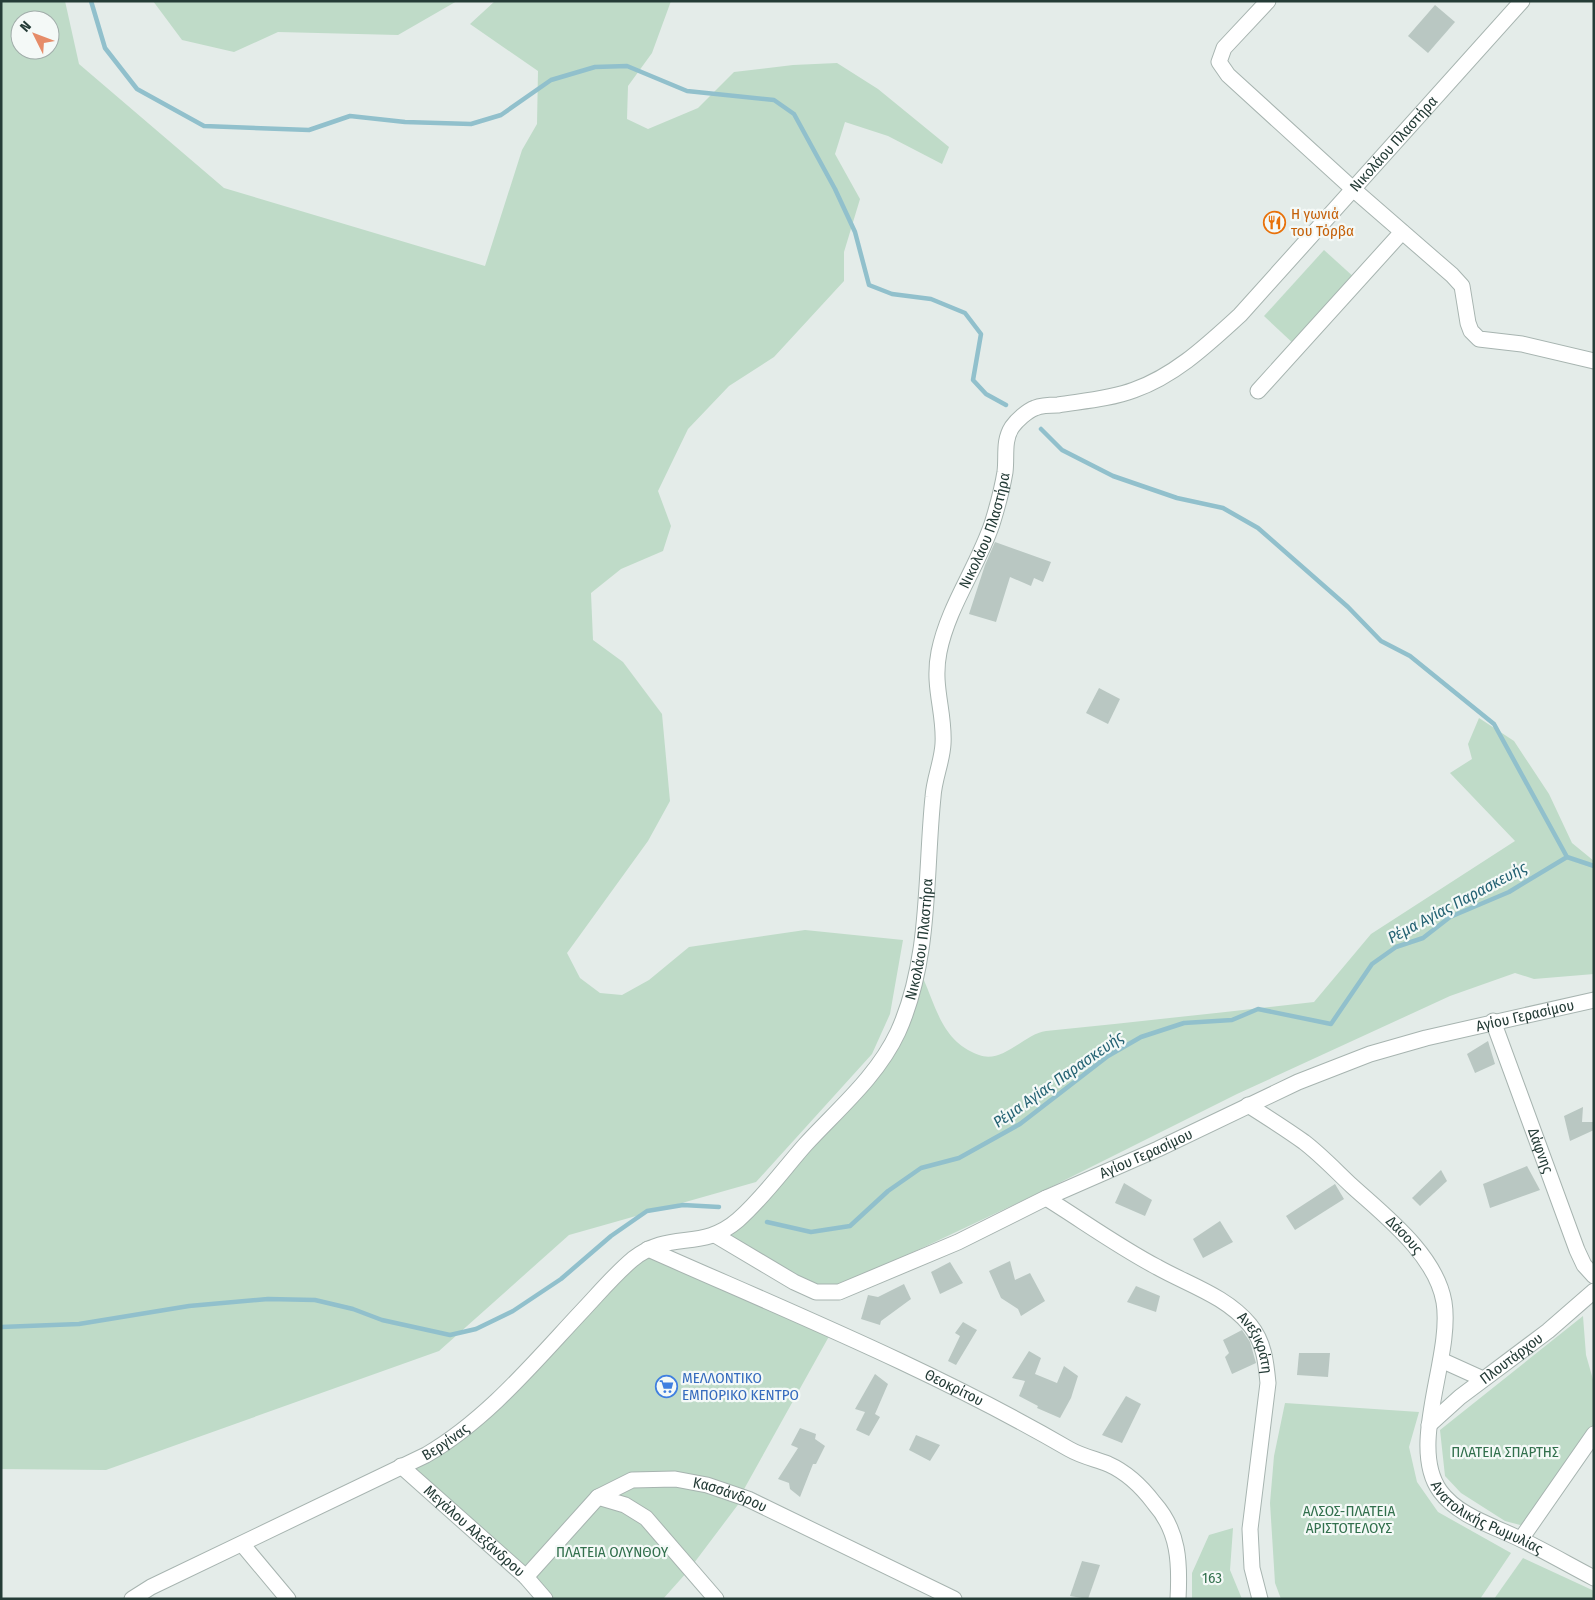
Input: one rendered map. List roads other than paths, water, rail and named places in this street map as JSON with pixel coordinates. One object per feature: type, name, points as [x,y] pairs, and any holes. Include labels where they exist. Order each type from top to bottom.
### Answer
[{"type":"street","points":[[1268,1],[1224,48],[1219,62],[1228,74],[1270,115],[1462,286],[1468,323],[1471,331],[1479,339],[1522,344],[1594,361]]},
{"type":"street","name":"Νικολάου Πλαστήρα","points":[[715,1235],[742,1216],[868,1077],[892,1044],[903,1020],[922,942],[929,869],[933,795],[943,748],[936,685],[938,657],[943,633],[990,529],[1005,472],[1006,439],[1014,424],[1035,408],[1092,400],[1134,391],[1168,374],[1197,354],[1240,315],[1522,1]]},
{"type":"street","points":[[1258,391],[1402,232]]},
{"type":"street","name":"Αγίου Γερασίμου","points":[[715,1235],[794,1282],[816,1292],[831,1294],[958,1242],[1046,1198],[1158,1149],[1298,1082],[1370,1054],[1493,1021],[1594,1000]]},
{"type":"street","name":"Δάφνης","points":[[1493,1021],[1578,1250],[1584,1265],[1594,1276]]},
{"type":"street","name":"Δάσους","points":[[1248,1105],[1306,1144],[1378,1209],[1426,1261],[1438,1283],[1444,1302],[1444,1332],[1441,1360],[1429,1424]]},
{"type":"street","name":"Ανεξικράτη","points":[[1046,1198],[1152,1264],[1230,1306],[1250,1325],[1259,1339],[1266,1361],[1267,1397],[1250,1548],[1254,1578],[1260,1599]]},
{"type":"street","name":"Βεργίνας","points":[[132,1599],[151,1587],[442,1445],[474,1422],[523,1374],[615,1276],[648,1249],[672,1240],[693,1241],[715,1235]]},
{"type":"street","name":"Θεοκρίτου","points":[[648,1249],[918,1370],[1080,1454],[1116,1468],[1154,1501],[1171,1530],[1177,1546],[1180,1566],[1178,1599]]},
{"type":"street","name":"Πλουτάρχου","points":[[1429,1424],[1483,1379],[1548,1331],[1594,1290]]},
{"type":"street","points":[[1441,1360],[1483,1379]]},
{"type":"street","name":"Ανατολικής Ρωμυλίας","points":[[1429,1424],[1429,1459],[1434,1479],[1439,1490],[1449,1501],[1472,1516],[1521,1539],[1594,1578]]},
{"type":"street","points":[[1521,1539],[1594,1434]]},
{"type":"street","name":"Μεγάλου Αλεξάνδρου","points":[[401,1466],[526,1577],[544,1599]]},
{"type":"street","name":"Κασσάνδρου","points":[[526,1577],[598,1497],[632,1480],[675,1479],[707,1484],[755,1502],[954,1599]]},
{"type":"street","points":[[598,1497],[625,1504],[646,1518],[716,1599]]},
{"type":"street","points":[[242,1544],[288,1599]]},
{"type":"waterway","points":[[91,1],[105,48],[137,89],[204,126],[309,130],[350,116],[405,122],[471,124],[501,115],[551,80],[595,67],[627,66],[687,91],[774,100],[794,114],[835,189],[855,232],[869,285],[892,294],[931,299],[965,313],[981,334],[973,380],[986,394],[1006,405]]},
{"type":"waterway","points":[[1041,429],[1062,450],[1113,476],[1177,498],[1223,508],[1258,528],[1348,607],[1381,641],[1410,656],[1494,724],[1567,857]]},
{"type":"waterway","name":"Ρέμα Αγίας Παρασκευής","points":[[767,1222],[811,1232],[850,1226],[888,1191],[921,1168],[959,1158],[1020,1124],[1108,1056],[1141,1037],[1184,1023],[1232,1020],[1258,1009],[1331,1024],[1372,964],[1396,947],[1423,938],[1450,917],[1509,892],[1567,857],[1594,866]]},
{"type":"waterway","points":[[1,1327],[79,1324],[189,1306],[268,1299],[315,1300],[353,1309],[382,1320],[450,1335],[476,1329],[513,1311],[561,1279],[611,1236],[647,1211],[683,1205],[719,1207]]},
{"type":"place","name":"Η γωνιά του Τόρβα","points":[[1275,223]]},
{"type":"place","name":"ΜΕΛΛΟΝΤΙΚΟ ΕΜΠΟΡΙΚΟ ΚΕΝΤΡΟ","points":[[666,1387]]},
{"type":"park label","name":"ΠΛΑΤΕΙΑ ΣΠΑΡΤΗΣ","points":[[1505,1452]]},
{"type":"park label","name":"ΑΛΣΟΣ-ΠΛΑΤΕΙΑ ΑΡΙΣΤΟΤΕΛΟΥΣ","points":[[1349,1520]]},
{"type":"park label","name":"ΠΛΑΤΕΙΑ ΟΛΥΝΘΟΥ","points":[[612,1552]]},
{"type":"park label","name":"163","points":[[1212,1578]]}]
